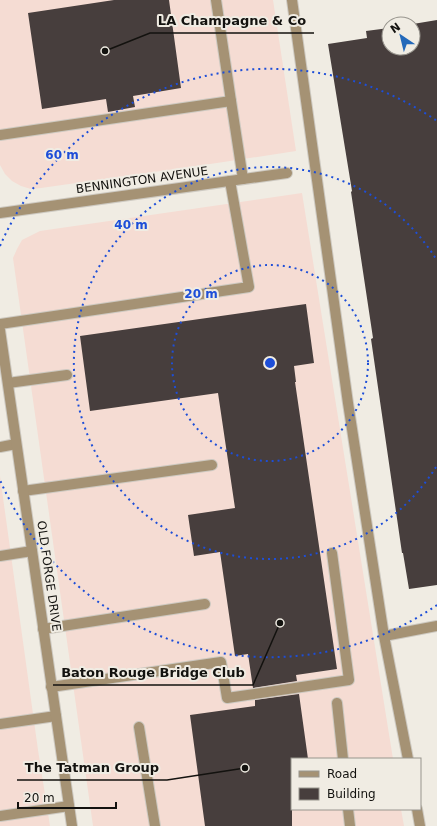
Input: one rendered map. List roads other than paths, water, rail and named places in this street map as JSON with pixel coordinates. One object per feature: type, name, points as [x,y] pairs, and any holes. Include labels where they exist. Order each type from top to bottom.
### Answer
[{"type":"street","points":[[216,0],[243,179]]},
{"type":"street","points":[[292,0],[348,403],[384,636],[408,758]]},
{"type":"street","points":[[0,135],[231,101]]},
{"type":"street","name":"BENNINGTON AVENUE","points":[[0,214],[287,173]]},
{"type":"street","points":[[0,324],[249,287],[230,181]]},
{"type":"street","name":"OLD FORGE DRIVE","points":[[0,330],[72,826]]},
{"type":"street","points":[[8,383],[67,375]]},
{"type":"street","points":[[0,447],[16,444]]},
{"type":"street","points":[[23,491],[212,465]]},
{"type":"street","points":[[0,556],[32,551]]},
{"type":"street","points":[[51,687],[221,662],[227,698],[349,680],[332,554]]},
{"type":"street","points":[[43,629],[205,604]]},
{"type":"street","points":[[384,636],[437,626]]},
{"type":"street","points":[[337,703],[343,758]]},
{"type":"street","points":[[0,724],[56,716]]},
{"type":"street","points":[[139,727],[155,826]]},
{"type":"street","points":[[0,816],[69,806]]},
{"type":"street","points":[[348,810],[350,826]]},
{"type":"street","points":[[417,810],[420,826]]},
{"type":"place","name":"LA Champagne & Co","points":[[105,51]]},
{"type":"place","name":"Baton Rouge Bridge Club","points":[[280,623]]},
{"type":"place","name":"The Tatman Group","points":[[245,768]]}]
